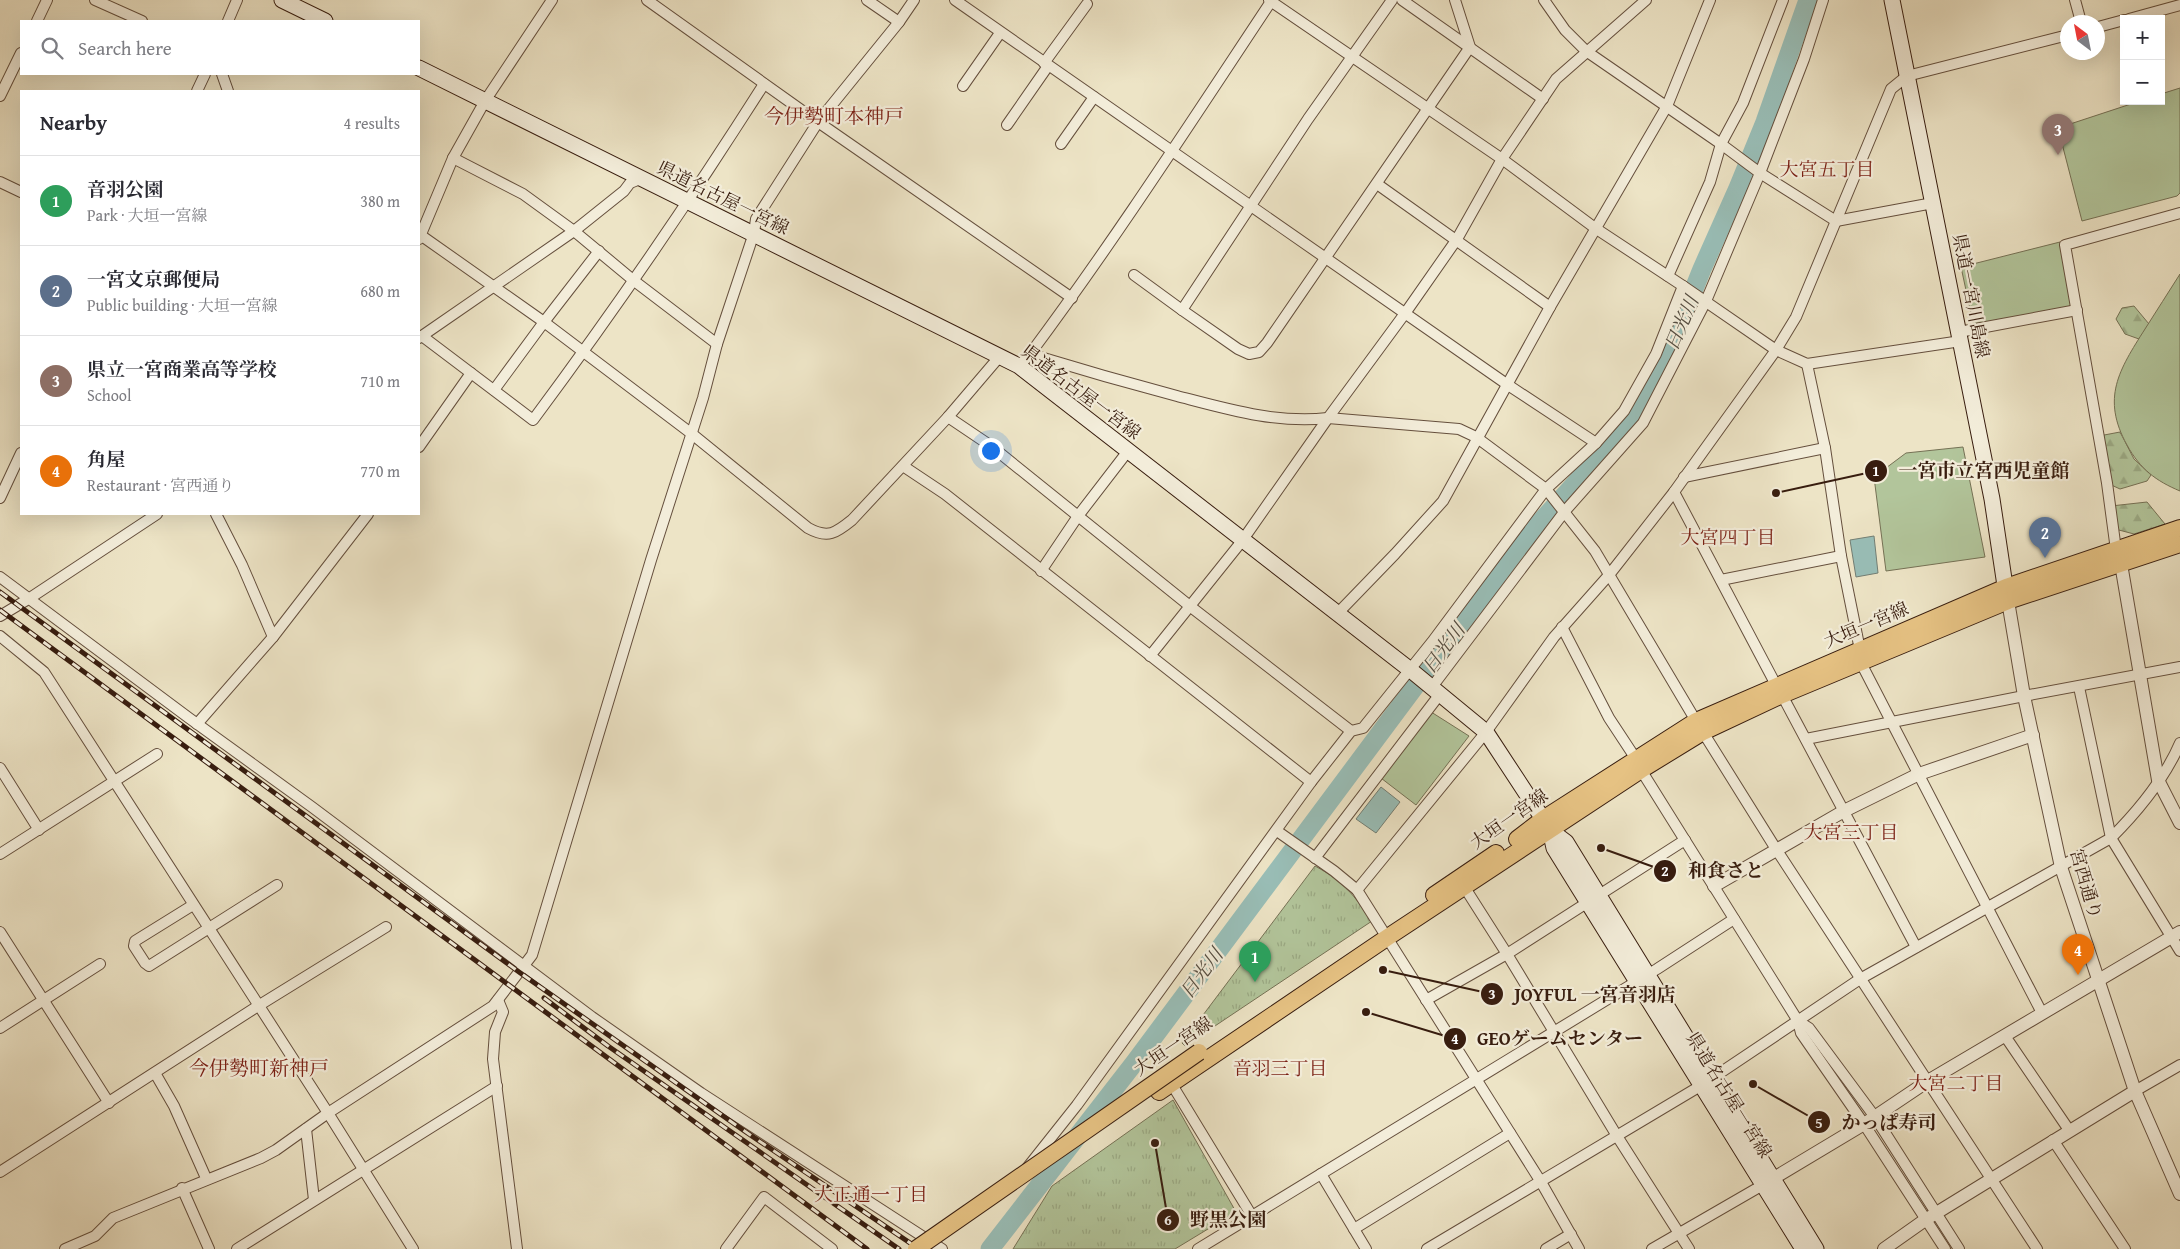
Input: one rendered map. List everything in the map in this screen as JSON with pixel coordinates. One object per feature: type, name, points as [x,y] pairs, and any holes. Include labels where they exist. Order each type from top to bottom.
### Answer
[{"type":"main road","points":[[282,0],[323,20]]},
{"type":"main road","name":"県道一宮川島線","points":[[1892,0],[1992,499],[2007,594]]},
{"type":"main road","name":"県道名古屋一宮線","points":[[420,68],[1019,366],[1434,689],[1486,732],[1546,825],[1566,842],[1594,899],[1641,978],[1768,1182],[1816,1249]]},
{"type":"main road","name":"大垣一宮線","points":[[2119,557],[2180,528]]},
{"type":"main road","name":"大垣一宮線","points":[[916,1249],[1199,1052],[1385,933],[1465,888],[1546,825],[1638,764],[1699,727],[1779,690],[2007,594],[2119,557],[2180,544]]},
{"type":"main road","name":"大垣一宮線","points":[[937,1247],[1531,830],[1546,825]]},
{"type":"main road","name":"県道名古屋一宮線","points":[[1768,1182],[1803,1249]]},
{"type":"street","points":[[37,20],[47,0]]},
{"type":"street","points":[[95,0],[140,20]]},
{"type":"street","points":[[228,20],[237,0]]},
{"type":"street","points":[[420,234],[453,158],[485,101],[552,0]]},
{"type":"street","points":[[647,0],[818,122],[1072,298]]},
{"type":"street","points":[[867,0],[899,22]]},
{"type":"street","points":[[70,1248],[95,1236],[113,1218],[206,1178],[261,1158],[493,1006],[532,955],[653,551],[692,434],[717,344],[754,233],[756,220],[818,122],[899,22],[914,0]]},
{"type":"street","points":[[955,0],[1046,65],[1406,312],[1508,385],[1596,443]]},
{"type":"street","points":[[1182,310],[1250,205],[1392,0]]},
{"type":"street","points":[[1402,0],[1543,99]]},
{"type":"street","points":[[1455,0],[1470,47]]},
{"type":"street","points":[[1544,0],[1565,30],[1586,51],[1667,106],[1758,172],[1836,221],[1933,203]]},
{"type":"street","points":[[1150,656],[1242,541],[1328,418],[1406,312],[1457,239],[1502,159],[1556,79],[1646,0]]},
{"type":"street","points":[[1337,614],[1443,501],[1476,437],[1508,385],[1595,228],[1667,106],[1710,0]]},
{"type":"street","points":[[1668,276],[1710,182],[1721,144],[1743,103],[1783,0]]},
{"type":"street","points":[[1313,857],[1563,509],[1643,423],[1704,300],[1804,59],[1823,0]]},
{"type":"street","points":[[2075,0],[2079,15]]},
{"type":"street","points":[[1019,366],[1072,298],[1173,152],[1271,1],[1502,159],[1595,228],[1684,286],[1776,350],[1807,364],[1960,337],[2077,310]]},
{"type":"street","points":[[1007,125],[1087,4]]},
{"type":"street","points":[[2144,15],[2180,5]]},
{"type":"street","points":[[2105,25],[2120,21]]},
{"type":"street","points":[[963,86],[1000,33]]},
{"type":"street","points":[[1357,890],[1486,732],[1562,627],[1609,576],[1674,492],[1776,350],[1796,317],[1891,89],[1907,76],[2060,37]]},
{"type":"street","points":[[1134,275],[1238,348],[1249,354],[1259,352],[1470,47]]},
{"type":"street","points":[[0,96],[3,81],[20,55]]},
{"type":"street","points":[[197,90],[205,75]]},
{"type":"street","points":[[222,75],[228,90]]},
{"type":"street","points":[[640,179],[630,183],[624,191],[574,231],[420,337],[533,420],[583,353],[689,202],[764,84]]},
{"type":"street","points":[[1061,144],[1094,97]]},
{"type":"street","points":[[453,158],[523,194],[574,231],[633,280],[717,344]]},
{"type":"street","points":[[0,182],[20,192]]},
{"type":"street","points":[[1376,184],[1457,239],[1550,307]]},
{"type":"street","points":[[2180,213],[2065,245],[2158,780],[2176,807],[2180,823]]},
{"type":"street","points":[[420,237],[544,322],[692,434],[808,528],[819,534],[826,535],[840,530],[852,520],[948,417],[1000,356]]},
{"type":"street","points":[[494,390],[599,252]]},
{"type":"street","points":[[0,577],[312,807],[523,967],[701,1093],[937,1247],[1014,1186],[1032,1159],[1077,1105],[1311,782],[1351,731],[1362,728],[1411,671],[1547,490],[1596,443],[1624,411],[1656,354],[1684,286]]},
{"type":"street","points":[[1030,354],[1104,377],[1248,414],[1310,420],[1328,418],[1459,429],[1476,437],[1547,490],[1595,551],[1699,727],[1776,849],[2037,1249]]},
{"type":"street","points":[[1807,364],[1825,448],[1841,556],[1860,656],[2042,1013]]},
{"type":"street","points":[[420,445],[471,374]]},
{"type":"street","points":[[948,417],[990,446],[1191,607],[1351,731]]},
{"type":"street","points":[[1684,477],[1825,448]]},
{"type":"street","points":[[1041,571],[1078,516],[1128,451]]},
{"type":"street","points":[[0,498],[20,455]]},
{"type":"street","points":[[903,466],[945,494],[1311,782]]},
{"type":"street","points":[[1674,492],[1916,947]]},
{"type":"street","points":[[0,616],[155,515]]},
{"type":"street","points":[[217,515],[242,565],[272,637]]},
{"type":"street","points":[[197,724],[272,637],[367,515]]},
{"type":"street","points":[[1722,580],[1841,556]]},
{"type":"street","name":"宮西通り","points":[[2007,594],[2024,696],[2061,867],[2136,1091],[2180,1194]]},
{"type":"street","points":[[1562,627],[1609,718],[1798,1021],[1801,1033],[1930,1217],[1959,1249]]},
{"type":"street","points":[[0,636],[44,672],[328,1113],[413,1249]]},
{"type":"street","points":[[1806,739],[2180,667]]},
{"type":"street","points":[[2078,687],[2111,838],[2176,935],[2180,951]]},
{"type":"street","points":[[1714,886],[1776,849],[1919,774],[2033,735]]},
{"type":"street","points":[[1427,1249],[1706,1082],[1860,979],[2111,838],[2124,826],[2173,760],[2180,743]]},
{"type":"street","points":[[0,854],[157,754]]},
{"type":"street","points":[[0,768],[39,830]]},
{"type":"street","points":[[1277,831],[1334,871],[1357,890],[1541,1182],[1580,1249]]},
{"type":"street","points":[[1426,1000],[1507,954],[1686,840]]},
{"type":"street","points":[[193,904],[135,941],[134,946],[145,963],[149,966],[277,885]]},
{"type":"street","points":[[1465,888],[1617,1136],[1689,1249]]},
{"type":"street","points":[[1198,1249],[1734,919]]},
{"type":"street","points":[[0,1172],[258,1006],[386,927]]},
{"type":"street","points":[[0,932],[109,1103]]},
{"type":"street","points":[[1652,1249],[1864,1124],[1928,1081],[2176,935]]},
{"type":"street","points":[[0,1028],[100,964]]},
{"type":"street","points":[[498,1000],[503,1012],[495,1032],[493,1059],[517,1249]]},
{"type":"street","points":[[1798,1021],[1809,1028],[1875,1117],[1930,1217],[1945,1249]]},
{"type":"street","points":[[2005,1036],[2069,1130]]},
{"type":"street","points":[[1884,1249],[1930,1217],[2069,1130],[2180,1065]]},
{"type":"street","points":[[155,1073],[174,1106],[206,1178]]},
{"type":"street","points":[[237,1249],[497,1086]]},
{"type":"street","points":[[1165,1087],[1252,1216]]},
{"type":"street","points":[[306,1129],[314,1200]]},
{"type":"street","points":[[1354,1229],[1510,1133]]},
{"type":"street","points":[[2053,1140],[2126,1249]]},
{"type":"street","points":[[1321,1174],[1366,1249]]},
{"type":"street","points":[[182,1188],[209,1249]]},
{"type":"street","points":[[726,1249],[764,1197],[832,1249]]},
{"type":"street","points":[[1546,1249],[1571,1234]]},
{"type":"green space","points":[[2180,88],[2180,193],[2177,196],[2082,221],[2058,128],[2128,105],[2165,105],[2165,93]]},
{"type":"green space","points":[[2060,242],[2074,309],[1975,332],[1961,267]]},
{"type":"green space","points":[[2180,274],[2180,491],[2163,483],[2137,461],[2119,428],[2114,398],[2121,371]]},
{"type":"green space","points":[[2134,306],[2149,324],[2139,339],[2125,334],[2116,319],[2122,308]]},
{"type":"green space","points":[[2120,432],[2134,459],[2151,475],[2147,481],[2120,489],[2107,483],[2099,436]]},
{"type":"green space","points":[[1963,447],[1985,557],[1886,571],[1874,477],[1906,453]]},
{"type":"green space","points":[[2147,502],[2165,524],[2134,534],[2115,529],[2111,506]]},
{"type":"green space","points":[[1428,710],[1469,736],[1416,805],[1377,775]]},
{"type":"green space","points":[[1315,866],[1341,883],[1372,921],[1185,1046],[1182,1043]]},
{"type":"green space","points":[[1173,1100],[1236,1212],[1175,1249],[1013,1249],[1052,1186]]},
{"type":"water","points":[[1874,536],[1878,573],[1856,577],[1850,540]]},
{"type":"water","points":[[1381,787],[1400,802],[1376,833],[1356,819]]},
{"type":"waterway","name":"日光川","points":[[990,1249],[1135,1062],[1524,540],[1613,442],[1642,406],[1669,351],[1765,122],[1808,0]]},
{"type":"railway","points":[[0,592],[519,972],[743,1130],[919,1249]]},
{"type":"railway","points":[[0,610],[867,1249]]},
{"type":"railway","points":[[544,998],[608,1046],[899,1249]]},
{"type":"place","name":"県立一宮商業高等学校","points":[[2058,155]]},
{"type":"place","name":"一宮市立宮西児童館","points":[[1776,493]]},
{"type":"place","name":"一宮文京郵便局","points":[[2045,558]]},
{"type":"place","name":"和食さと","points":[[1601,848]]},
{"type":"place","name":"JOYFUL 一宮音羽店","points":[[1383,970]]},
{"type":"place","name":"角屋","points":[[2078,975]]},
{"type":"place","name":"音羽公園","points":[[1255,982]]},
{"type":"place","name":"GEOゲームセンター","points":[[1366,1012]]},
{"type":"place","name":"かっぱ寿司","points":[[1753,1084]]},
{"type":"place","name":"野黒公園","points":[[1155,1143]]},
{"type":"district","name":"今伊勢町本神戸","points":[[834,116]]},
{"type":"district","name":"大宮五丁目","points":[[1827,169]]},
{"type":"district","name":"大宮四丁目","points":[[1728,537]]},
{"type":"district","name":"大宮三丁目","points":[[1851,832]]},
{"type":"district","name":"今伊勢町新神戸","points":[[259,1068]]},
{"type":"district","name":"音羽三丁目","points":[[1280,1068]]},
{"type":"district","name":"大宮二丁目","points":[[1956,1083]]},
{"type":"district","name":"大正通一丁目","points":[[871,1194]]}]
